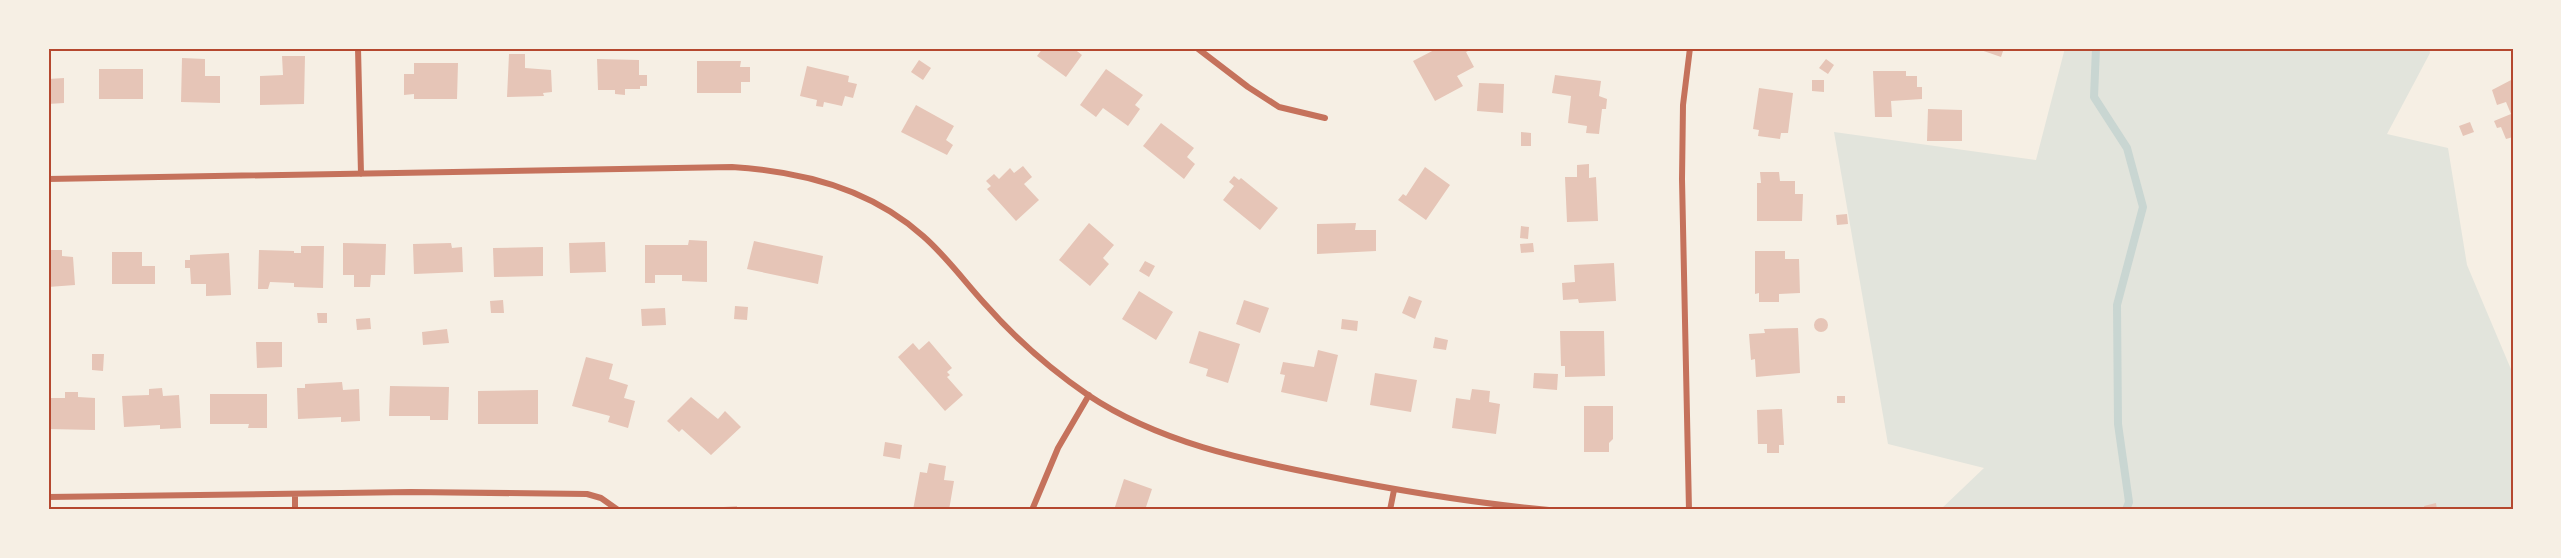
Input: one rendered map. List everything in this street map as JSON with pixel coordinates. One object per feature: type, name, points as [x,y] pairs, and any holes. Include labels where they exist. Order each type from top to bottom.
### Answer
[{"type":"street","points":[[358,48],[361,174]]},
{"type":"street","points":[[1197,48],[1248,87],[1279,107],[1326,118]]},
{"type":"street","points":[[1689,510],[1682,178],[1683,105],[1690,48]]},
{"type":"street","points":[[48,180],[732,167],[769,169],[809,177],[850,190],[893,213],[922,234],[1031,350],[1089,395],[1158,431],[1219,453],[1394,490],[1471,503],[1549,510]]},
{"type":"street","points":[[1032,510],[1058,448],[1089,395]]},
{"type":"street","points":[[1390,510],[1394,490]]},
{"type":"street","points":[[295,494],[295,510]]},
{"type":"street","points":[[48,497],[587,494],[602,498],[618,510]]},
{"type":"shaded area","points":[[2065,48],[2429,48],[2430,53],[2387,134],[2448,148],[2467,265],[2513,374],[2513,510],[1940,510],[1984,468],[1888,444],[1834,132],[2036,160]]},
{"type":"building","points":[[1043,48],[1073,48],[1082,55],[1066,77],[1037,56]]},
{"type":"building","points":[[1438,48],[1469,48],[1470,50],[1466,52],[1474,67],[1457,76],[1463,86],[1435,101],[1413,61]]},
{"type":"building","points":[[1975,48],[2004,48],[2001,57]]},
{"type":"building","points":[[509,54],[525,54],[525,68],[551,70],[552,92],[543,93],[544,96],[507,97]]},
{"type":"building","points":[[282,56],[305,56],[304,104],[260,105],[260,76],[283,75]]},
{"type":"building","points":[[182,58],[205,59],[205,76],[220,76],[220,103],[181,102]]},
{"type":"building","points":[[597,59],[639,60],[639,75],[647,75],[647,86],[640,86],[640,89],[625,89],[625,95],[615,94],[615,90],[598,90]]},
{"type":"building","points":[[1826,59],[1834,65],[1828,74],[1819,68]]},
{"type":"building","points":[[919,60],[931,68],[923,80],[911,72]]},
{"type":"building","points":[[697,61],[741,61],[740,67],[750,67],[750,82],[741,82],[741,93],[697,93]]},
{"type":"building","points":[[414,63],[458,63],[457,99],[414,99],[414,94],[404,95],[404,74],[414,74]]},
{"type":"building","points":[[807,66],[849,76],[848,82],[857,84],[853,98],[845,96],[842,106],[824,102],[823,107],[816,106],[817,100],[800,96]]},
{"type":"building","points":[[99,69],[143,69],[143,99],[99,99]]},
{"type":"building","points":[[1106,69],[1143,95],[1135,105],[1140,109],[1128,126],[1103,108],[1096,117],[1080,105]]},
{"type":"building","points":[[1873,71],[1906,71],[1906,76],[1917,76],[1917,87],[1922,87],[1922,99],[1891,101],[1892,117],[1875,117]]},
{"type":"building","points":[[1555,75],[1601,81],[1599,96],[1607,99],[1606,109],[1602,109],[1599,134],[1586,133],[1587,126],[1568,123],[1571,96],[1552,93]]},
{"type":"building","points":[[64,78],[64,103],[48,104],[48,79]]},
{"type":"building","points":[[2513,79],[2513,137],[2506,139],[2501,127],[2497,128],[2494,121],[2511,114],[2506,102],[2497,105],[2492,90]]},
{"type":"building","points":[[1812,80],[1824,80],[1824,92],[1812,91]]},
{"type":"building","points":[[1479,83],[1504,84],[1503,113],[1477,111]]},
{"type":"building","points":[[1759,88],[1793,93],[1788,133],[1781,133],[1780,139],[1758,136],[1759,130],[1753,129]]},
{"type":"building","points":[[916,105],[954,126],[946,140],[953,145],[947,155],[901,132]]},
{"type":"building","points":[[1928,109],[1962,110],[1962,141],[1927,141]]},
{"type":"building","points":[[2470,122],[2474,132],[2463,136],[2459,126]]},
{"type":"building","points":[[1161,123],[1194,148],[1187,157],[1195,164],[1184,179],[1143,146]]},
{"type":"building","points":[[1521,132],[1531,133],[1531,146],[1521,146]]},
{"type":"building","points":[[1589,164],[1589,178],[1596,177],[1598,221],[1567,222],[1565,177],[1577,177],[1577,165]]},
{"type":"building","points":[[1023,166],[1032,177],[1024,184],[1039,200],[1016,221],[987,189],[991,186],[986,181],[994,174],[999,179],[1010,168],[1014,173]]},
{"type":"building","points":[[1425,167],[1450,185],[1426,220],[1398,200],[1403,194],[1406,196]]},
{"type":"building","points":[[1760,172],[1779,172],[1780,181],[1795,181],[1795,194],[1803,194],[1802,221],[1757,221],[1757,183],[1761,183]]},
{"type":"building","points":[[1234,176],[1239,180],[1241,178],[1278,208],[1260,230],[1223,200],[1234,186],[1229,182]]},
{"type":"building","points":[[1847,214],[1848,224],[1837,225],[1836,215]]},
{"type":"building","points":[[1089,223],[1114,245],[1103,258],[1109,264],[1090,286],[1059,260]]},
{"type":"building","points":[[1356,223],[1355,230],[1376,230],[1376,251],[1317,254],[1317,224]]},
{"type":"building","points":[[1521,226],[1529,227],[1528,239],[1520,238]]},
{"type":"building","points":[[689,240],[707,241],[707,282],[682,281],[682,275],[655,275],[655,283],[645,283],[645,245],[688,245]]},
{"type":"building","points":[[754,241],[823,256],[818,284],[747,269]]},
{"type":"building","points":[[605,242],[606,272],[570,273],[569,243]]},
{"type":"building","points":[[343,243],[386,244],[385,275],[371,275],[370,287],[354,287],[354,275],[343,275]]},
{"type":"building","points":[[451,243],[452,248],[462,247],[463,272],[414,274],[413,244]]},
{"type":"building","points":[[1533,243],[1534,252],[1521,253],[1520,244]]},
{"type":"building","points":[[301,246],[324,246],[323,288],[294,287],[294,283],[270,282],[268,289],[258,289],[259,250],[301,253]]},
{"type":"building","points":[[543,247],[543,276],[494,277],[493,248]]},
{"type":"building","points":[[48,250],[62,250],[62,256],[73,257],[75,285],[48,287]]},
{"type":"building","points":[[1755,251],[1785,251],[1785,259],[1799,259],[1800,293],[1779,294],[1779,302],[1759,302],[1759,293],[1755,294]]},
{"type":"building","points":[[112,252],[142,252],[142,266],[155,266],[155,284],[112,284]]},
{"type":"building","points":[[229,253],[231,295],[206,296],[206,284],[191,284],[190,268],[185,268],[185,260],[190,260],[190,255]]},
{"type":"building","points":[[1145,261],[1155,266],[1149,277],[1139,271]]},
{"type":"building","points":[[1614,263],[1616,301],[1579,303],[1578,299],[1563,300],[1562,283],[1575,282],[1574,265]]},
{"type":"building","points":[[1139,291],[1173,312],[1156,340],[1122,319]]},
{"type":"building","points":[[1409,296],[1422,301],[1415,319],[1402,313]]},
{"type":"building","points":[[503,300],[504,313],[491,313],[490,301]]},
{"type":"building","points":[[1244,300],[1269,308],[1260,333],[1236,324]]},
{"type":"building","points":[[735,306],[748,307],[747,320],[734,319]]},
{"type":"building","points":[[665,308],[666,325],[642,326],[641,309]]},
{"type":"building","points":[[317,313],[327,313],[327,323],[318,323]]},
{"type":"building","points":[[370,318],[371,329],[357,330],[356,319]]},
{"type":"building","points":[[1818,318],[1824,318],[1828,325],[1824,332],[1818,332],[1814,328],[1814,322]]},
{"type":"building","points":[[1342,319],[1358,321],[1357,331],[1341,329]]},
{"type":"building","points":[[1798,328],[1800,373],[1756,377],[1755,359],[1751,360],[1749,334],[1765,333],[1764,329]]},
{"type":"building","points":[[447,329],[449,343],[423,345],[422,332]]},
{"type":"building","points":[[1199,331],[1240,344],[1228,383],[1206,376],[1208,369],[1189,363]]},
{"type":"building","points":[[1560,331],[1604,331],[1605,376],[1565,377],[1565,366],[1561,366]]},
{"type":"building","points":[[1435,337],[1448,340],[1446,350],[1433,348]]},
{"type":"building","points":[[929,341],[952,368],[947,372],[950,375],[947,377],[963,395],[945,411],[898,357],[913,343],[919,350]]},
{"type":"building","points":[[256,342],[282,342],[282,367],[257,368]]},
{"type":"building","points":[[1318,350],[1338,355],[1327,402],[1281,392],[1285,375],[1280,374],[1283,362],[1314,367]]},
{"type":"building","points":[[92,354],[104,354],[103,371],[92,370]]},
{"type":"building","points":[[586,357],[613,364],[609,379],[628,385],[624,398],[635,401],[628,428],[608,422],[610,416],[572,406]]},
{"type":"building","points":[[1375,373],[1417,380],[1411,412],[1370,405]]},
{"type":"building","points":[[1534,373],[1558,374],[1557,390],[1533,388]]},
{"type":"building","points":[[342,382],[343,390],[359,389],[360,421],[341,422],[341,417],[298,419],[297,388],[305,388],[305,384]]},
{"type":"building","points":[[390,386],[449,387],[448,420],[430,420],[430,416],[389,416]]},
{"type":"building","points":[[162,388],[163,396],[179,395],[181,428],[160,429],[160,425],[124,427],[122,396],[149,395],[149,389]]},
{"type":"building","points":[[1472,389],[1490,391],[1489,402],[1500,404],[1496,434],[1452,428],[1456,398],[1470,400]]},
{"type":"building","points":[[538,390],[538,424],[478,424],[478,391]]},
{"type":"building","points":[[65,392],[78,392],[78,397],[95,398],[95,430],[48,429],[48,398],[65,398]]},
{"type":"building","points":[[210,394],[267,394],[267,428],[248,428],[249,424],[210,424]]},
{"type":"building","points":[[1837,396],[1845,396],[1845,403],[1837,403]]},
{"type":"building","points":[[691,397],[718,419],[725,411],[741,427],[711,455],[682,429],[679,432],[667,421]]},
{"type":"building","points":[[1584,406],[1613,406],[1613,439],[1609,443],[1609,452],[1584,452]]},
{"type":"building","points":[[1782,409],[1784,445],[1779,445],[1779,453],[1767,453],[1767,444],[1758,444],[1757,410]]},
{"type":"building","points":[[885,442],[902,445],[900,459],[883,456]]},
{"type":"building","points":[[929,463],[946,466],[944,480],[954,481],[949,510],[913,510],[920,472],[927,473]]},
{"type":"building","points":[[1124,479],[1152,489],[1145,510],[1114,510]]},
{"type":"building","points":[[2436,503],[2437,510],[2425,510],[2424,506]]},
{"type":"building","points":[[737,506],[737,510],[710,510],[710,508]]},
{"type":"waterway","points":[[2096,48],[2094,97],[2127,148],[2143,207],[2117,305],[2118,424],[2129,502],[2126,510]]}]
